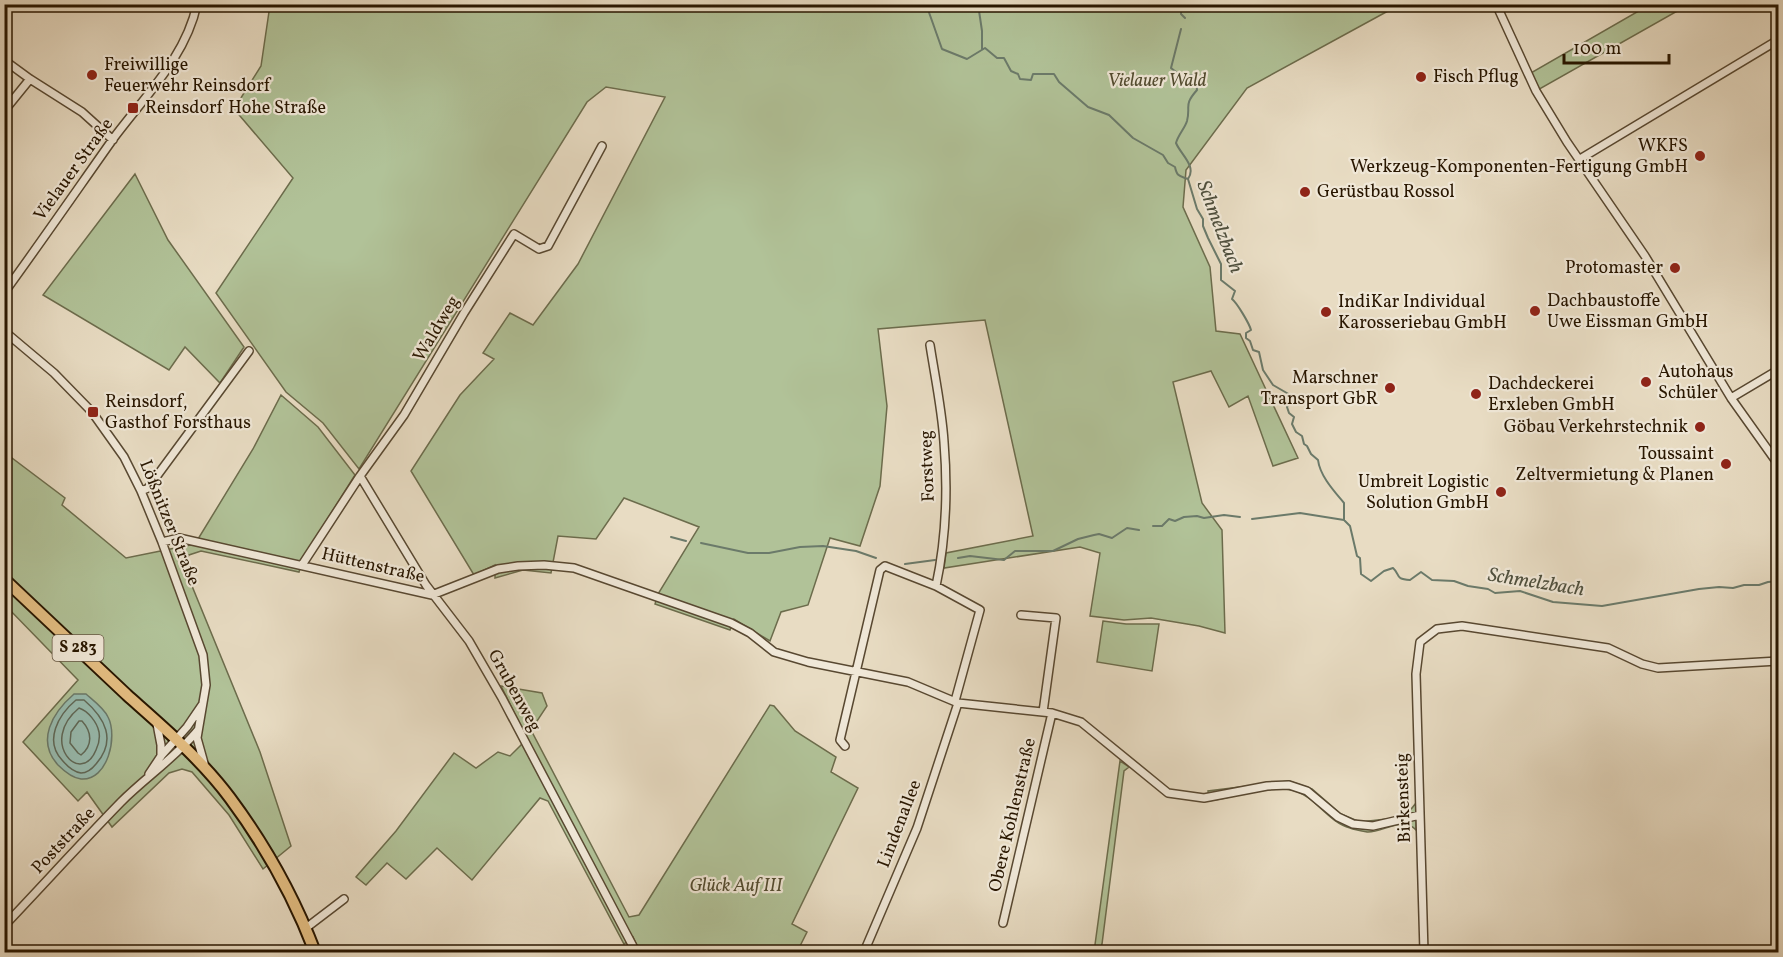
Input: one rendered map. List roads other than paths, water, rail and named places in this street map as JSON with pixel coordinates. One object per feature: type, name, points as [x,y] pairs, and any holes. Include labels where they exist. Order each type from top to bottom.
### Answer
[{"type":"main road","name":"S 283","points":[[4,579],[180,744],[230,797],[277,870],[306,928],[315,952]]},
{"type":"street","name":"Vielauer Straße","points":[[4,293],[173,60],[188,35],[197,4]]},
{"type":"street","points":[[1496,4],[1536,91],[1567,142],[1645,256],[1731,398],[1779,464]]},
{"type":"street","points":[[1580,159],[1779,40]]},
{"type":"street","points":[[4,60],[82,112],[113,140]]},
{"type":"street","points":[[4,111],[30,79]]},
{"type":"street","name":"Waldweg","points":[[302,565],[360,476],[404,415],[514,234],[539,249],[548,246],[603,146]]},
{"type":"street","name":"Lößnitzer Straße","points":[[4,331],[54,373],[92,412],[124,457],[141,491],[203,655],[206,685],[198,730],[198,746],[206,770]]},
{"type":"street","name":"Forstweg","points":[[930,345],[944,441],[946,491],[943,551],[936,586]]},
{"type":"street","points":[[141,491],[148,488],[249,351]]},
{"type":"street","points":[[1731,398],[1779,370]]},
{"type":"street","name":"Grubenweg","points":[[360,476],[432,595],[474,650],[636,952]]},
{"type":"street","name":"Hüttenstraße","points":[[162,542],[179,538],[432,595],[498,569],[544,565],[574,568],[731,623],[750,633],[774,652],[808,662]]},
{"type":"street","points":[[846,746],[840,740],[879,570],[885,566],[936,586],[980,610],[956,702]]},
{"type":"street","points":[[1021,615],[1056,618],[1043,712]]},
{"type":"street","name":"Birkensteig","points":[[1424,952],[1416,674],[1420,642],[1437,629],[1462,626],[1608,648],[1642,664],[1658,668],[1779,661]]},
{"type":"street","name":"Obere Kohlenstraße","points":[[808,662],[908,682],[956,702],[1052,713],[1081,722],[1168,793],[1204,798],[1267,786],[1289,785],[1307,790],[1338,817],[1353,824],[1373,826],[1420,815]]},
{"type":"street","points":[[180,744],[204,702]]},
{"type":"street","name":"Lindenallee","points":[[864,952],[917,828],[956,702]]},
{"type":"street","name":"Obere Kohlenstraße","points":[[1003,923],[1052,713]]},
{"type":"street","points":[[156,721],[161,742],[161,756]]},
{"type":"street","name":"Lößnitzer Straße","points":[[180,744],[198,730]]},
{"type":"street","name":"Poststraße","points":[[148,777],[161,756],[180,744]]},
{"type":"street","name":"Poststraße","points":[[4,926],[180,744]]},
{"type":"street","points":[[306,928],[344,899]]},
{"type":"water","points":[[74,694],[86,694],[101,708],[111,725],[112,735],[108,756],[98,773],[90,778],[81,779],[71,776],[51,756],[48,746],[53,718]]},
{"type":"waterway","name":"Schmelzbach","points":[[910,4],[916,7],[924,4]]},
{"type":"waterway","name":"Schmelzbach","points":[[926,4],[942,49],[967,59],[985,48],[997,58],[1004,58],[1011,71],[1018,74],[1020,79],[1031,80],[1033,74],[1054,74],[1059,82],[1088,107],[1109,115],[1133,138],[1163,155],[1181,177],[1188,179],[1197,209],[1203,219],[1203,226],[1221,264],[1221,280],[1235,291],[1232,299],[1243,313],[1251,330],[1246,333],[1246,338],[1250,341],[1253,350],[1259,352],[1263,370],[1273,385],[1292,396],[1287,407],[1289,413],[1294,417],[1292,424],[1296,432],[1302,436],[1311,454],[1318,460],[1328,483],[1344,503],[1344,520],[1350,526],[1357,556],[1360,558],[1361,574],[1371,581],[1384,571],[1393,568],[1400,578],[1410,580],[1421,572],[1432,580],[1454,581],[1488,589],[1495,593],[1520,591],[1553,602],[1602,606],[1699,589],[1733,588],[1778,581]]},
{"type":"waterway","points":[[978,4],[982,49]]},
{"type":"waterway","points":[[1182,4],[1181,14],[1185,18]]},
{"type":"waterway","points":[[1181,29],[1171,68],[1181,76],[1195,75],[1197,90],[1189,103],[1187,121],[1176,143],[1191,170],[1188,179]]},
{"type":"waterway","points":[[1252,519],[1300,513],[1344,520]]},
{"type":"waterway","points":[[1153,526],[1162,526],[1169,519],[1175,521],[1184,517],[1204,518],[1224,515],[1240,517]]},
{"type":"waterway","points":[[958,558],[970,556],[1004,560],[1015,551],[1053,551],[1078,539],[1094,535],[1099,534],[1112,538],[1127,528],[1139,530]]},
{"type":"waterway","points":[[671,537],[686,541]]},
{"type":"waterway","points":[[701,543],[748,553],[769,553],[800,547],[823,546],[856,551],[876,558]]},
{"type":"waterway","points":[[905,564],[935,560]]},
{"type":"place","name":"Freiwillige Feuerwehr Reinsdorf","points":[[92,75]]},
{"type":"place","name":"Fisch Pflug","points":[[1421,77]]},
{"type":"place","name":"Reinsdorf Hohe Straße","points":[[133,108]]},
{"type":"place","name":"WKFS Werkzeug-Komponenten-Fertigung GmbH","points":[[1700,156]]},
{"type":"place","name":"Gerüstbau Rossol","points":[[1305,192]]},
{"type":"place","name":"Protomaster","points":[[1675,268]]},
{"type":"place","name":"Dachbaustoffe Uwe Eissman GmbH","points":[[1535,311]]},
{"type":"place","name":"IndiKar Individual Karosseriebau GmbH","points":[[1326,312]]},
{"type":"place","name":"Autohaus Schüler","points":[[1646,382]]},
{"type":"place","name":"Marschner Transport GbR","points":[[1390,388]]},
{"type":"place","name":"Dachdeckerei Erxleben GmbH","points":[[1476,394]]},
{"type":"place","name":"Reinsdorf, Gasthof Forsthaus","points":[[93,412]]},
{"type":"place","name":"Göbau Verkehrstechnik","points":[[1700,427]]},
{"type":"place","name":"Toussaint Zeltvermietung & Planen","points":[[1726,464]]},
{"type":"place","name":"Umbreit Logistic Solution GmbH","points":[[1501,492]]},
{"type":"park label","name":"Vielauer Wald","points":[[1157,81]]},
{"type":"park label","name":"Glück Auf III","points":[[736,886]]}]
